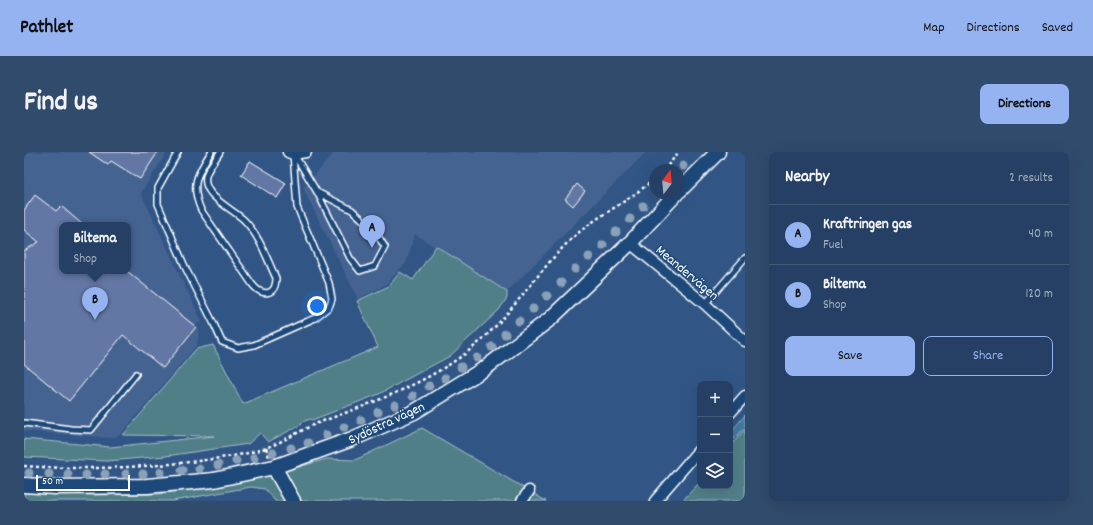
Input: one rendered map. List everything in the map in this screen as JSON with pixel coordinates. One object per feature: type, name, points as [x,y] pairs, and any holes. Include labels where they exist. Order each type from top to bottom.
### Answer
[{"type":"main road","points":[[685,185],[718,152]]},
{"type":"main road","name":"Sydöstra vägen","points":[[24,485],[54,487],[147,486],[214,480],[274,467],[352,439],[414,412],[484,369],[550,319],[630,243],[670,200]]},
{"type":"main road","points":[[274,467],[293,501]]},
{"type":"street","points":[[291,153],[306,152]]},
{"type":"street","name":"Meandervägen","points":[[630,243],[705,304],[745,341]]},
{"type":"street","points":[[733,410],[745,396]]},
{"type":"street","points":[[655,501],[697,452]]},
{"type":"street","points":[[522,501],[530,491]]},
{"type":"lane","points":[[178,152],[158,188],[158,204],[186,269],[214,322],[222,342],[238,348],[254,345],[315,318],[329,307],[332,299],[329,283],[297,207],[291,153]]},
{"type":"lane","points":[[211,152],[195,182],[197,200],[205,216],[252,284],[257,290],[263,293],[269,292],[274,289],[276,278],[259,240],[245,221],[214,197],[208,188],[206,174],[220,152]]},
{"type":"lane","points":[[291,153],[317,192],[350,258],[360,271],[375,266],[385,247],[374,230],[352,210],[317,192]]},
{"type":"lane","points":[[705,304],[745,258]]},
{"type":"lane","points":[[24,423],[91,430],[136,374]]},
{"type":"path","points":[[669,164],[680,152]]},
{"type":"path","points":[[24,466],[85,468],[169,465],[251,452],[268,447],[323,420],[360,408],[397,392],[432,375],[466,353],[489,334],[508,314],[556,254],[580,232],[649,183]]},
{"type":"shaded area","points":[[24,152],[167,152],[141,193],[202,322],[196,325],[199,328],[197,345],[121,434],[112,438],[24,431]]},
{"type":"shaded area","points":[[335,152],[646,152],[506,293],[415,234],[406,263],[385,285],[358,299],[303,188]]},
{"type":"shaded area","points":[[745,415],[745,427],[733,441],[733,429]]},
{"type":"green space","points":[[436,246],[507,292],[507,298],[499,310],[450,356],[379,394],[312,420],[310,419],[302,422],[302,424],[268,442],[260,433],[248,444],[166,456],[107,461],[24,457],[24,439],[111,447],[214,436],[123,435],[196,349],[213,345],[243,404],[378,347],[357,301],[389,286],[400,272],[413,280]]},
{"type":"green space","points":[[422,428],[546,501],[275,501],[265,489],[251,487],[173,501],[24,501],[24,493],[94,495],[158,494],[218,486],[274,474],[327,459],[355,460]]},
{"type":"green space","points":[[745,429],[745,501],[682,501],[697,485],[697,489],[733,489],[733,443]]},
{"type":"building","points":[[89,152],[158,152],[140,179],[111,161],[108,165]]},
{"type":"building","points":[[250,161],[286,183],[277,198],[241,175]]},
{"type":"building","points":[[577,184],[585,191],[573,206],[565,199]]},
{"type":"building","points":[[35,195],[56,211],[61,206],[80,222],[59,222],[59,274],[131,274],[196,327],[163,368],[123,335],[69,401],[24,364],[24,251],[39,242],[24,230],[24,210]]},
{"type":"place","name":"Kraftringen gas","points":[[372,248]]},
{"type":"place","name":"Biltema","points":[[95,320]]}]
